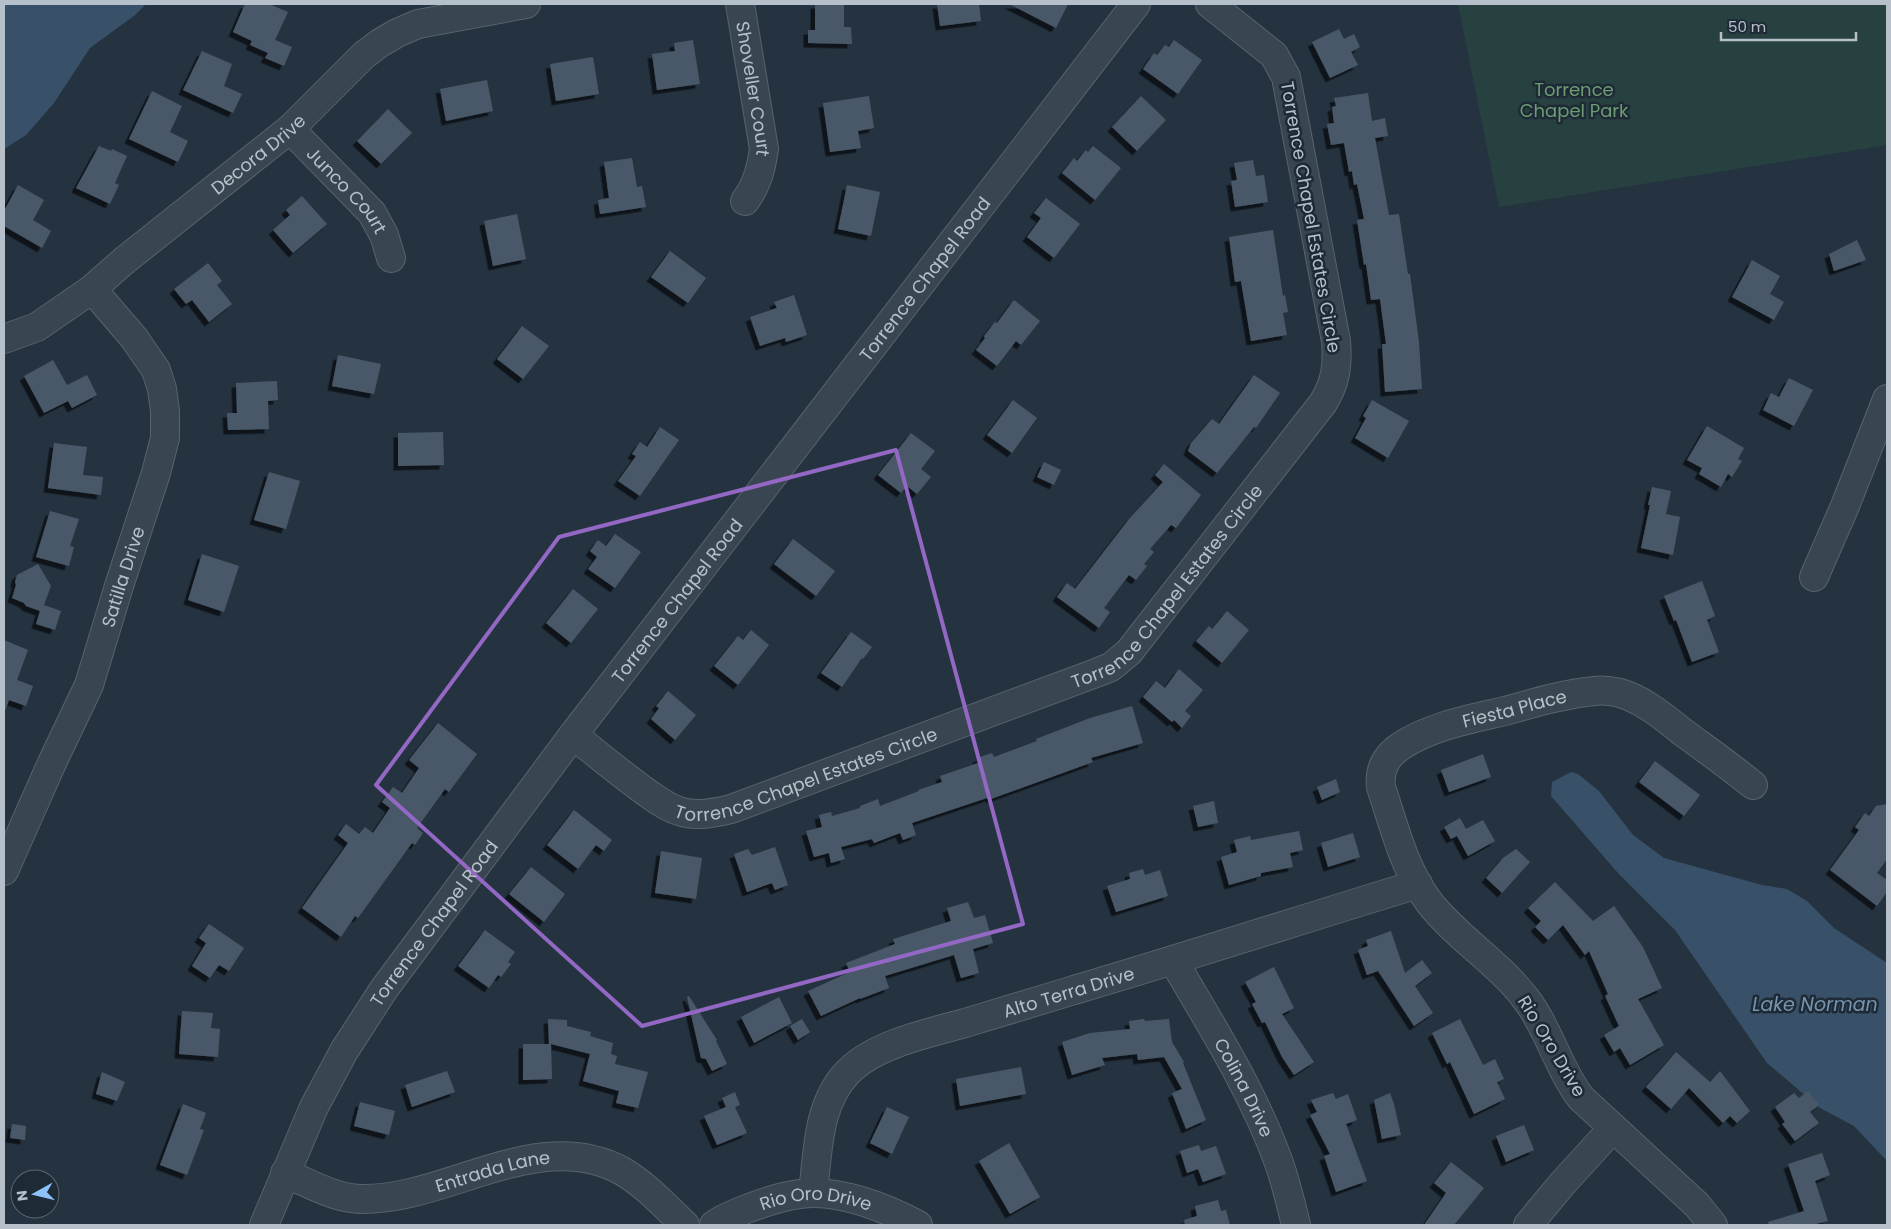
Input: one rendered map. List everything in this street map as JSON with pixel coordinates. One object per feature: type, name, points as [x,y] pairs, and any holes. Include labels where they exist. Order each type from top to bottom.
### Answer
[{"type":"street","name":"Decora Drive","points":[[4,339],[37,327],[92,289],[125,260],[290,129],[364,56],[397,33],[418,24],[526,4]]},
{"type":"street","name":"Shoveller Court","points":[[740,4],[764,149],[760,172],[753,191],[745,202]]},
{"type":"street","name":"Torrence Chapel Road","points":[[264,1225],[314,1107],[344,1051],[384,989],[573,735],[1136,4]]},
{"type":"street","name":"Torrence Chapel Estates Circle","points":[[573,735],[627,779],[665,805],[691,814],[717,813],[1096,673],[1110,667],[1128,652],[1323,403],[1330,391],[1337,370],[1336,340],[1286,77],[1274,55],[1210,4]]},
{"type":"street","name":"Junco Court","points":[[290,129],[372,214],[384,235],[391,258]]},
{"type":"street","name":"Satilla Drive","points":[[4,871],[89,685],[156,473],[165,438],[165,411],[162,389],[156,370],[134,338],[92,289]]},
{"type":"street","points":[[1814,577],[1845,506],[1887,399]]},
{"type":"street","name":"Fiesta Place","points":[[1418,884],[1408,867],[1393,824],[1381,787],[1380,775],[1389,756],[1401,746],[1430,732],[1470,720],[1553,698],[1595,690],[1622,694],[1638,701],[1660,715],[1753,785]]},
{"type":"street","name":"Alto Terra Drive","points":[[813,1193],[819,1137],[830,1097],[860,1061],[884,1048],[1418,884]]},
{"type":"street","name":"Rio Oro Drive","points":[[1418,884],[1439,913],[1513,984],[1527,1000],[1556,1051],[1571,1085],[1580,1098],[1697,1204],[1713,1225]]},
{"type":"street","name":"Colina Drive","points":[[1173,960],[1224,1048],[1255,1108],[1278,1162],[1296,1225]]},
{"type":"street","points":[[1528,1225],[1613,1128]]},
{"type":"street","name":"Entrada Lane","points":[[285,1173],[330,1193],[360,1199],[386,1198],[429,1189],[507,1165],[542,1157],[577,1156],[596,1160],[624,1172],[658,1199],[685,1225]]},
{"type":"street","name":"Rio Oro Drive","points":[[714,1225],[729,1216],[767,1201],[802,1193],[858,1200],[918,1225]]},
{"type":"highlighted area","points":[[896,450],[1023,924],[642,1026],[376,785],[559,537]]},
{"type":"green space","name":"Torrence Chapel Park","points":[[1458,4],[1887,4],[1887,145],[1499,207]]},
{"type":"water","points":[[4,4],[146,4],[135,15],[90,48],[54,103],[26,135],[4,149]]},
{"type":"water","name":"Lake Norman","points":[[1571,772],[1578,774],[1599,791],[1633,835],[1664,858],[1762,885],[1787,889],[1807,901],[1834,928],[1887,963],[1887,1161],[1854,1126],[1820,1108],[1767,1063],[1675,930],[1618,873],[1551,796],[1552,782]]},
{"type":"building","points":[[245,4],[269,4],[288,12],[275,40],[292,47],[284,66],[265,58],[268,53],[250,45],[252,41],[233,32]]},
{"type":"building","points":[[815,4],[844,4],[844,27],[851,27],[852,44],[808,43],[808,30],[815,30]]},
{"type":"building","points":[[937,4],[979,4],[981,21],[940,26]]},
{"type":"building","points":[[1009,4],[1068,4],[1056,28]]},
{"type":"building","points":[[1339,29],[1344,39],[1354,34],[1360,47],[1351,52],[1358,65],[1330,78],[1312,42]]},
{"type":"building","points":[[693,40],[700,84],[657,90],[652,54],[675,51],[674,43]]},
{"type":"building","points":[[1174,40],[1202,60],[1178,94],[1143,69],[1154,53],[1157,55],[1165,45],[1169,47]]},
{"type":"building","points":[[202,51],[232,64],[224,86],[242,94],[233,113],[183,90]]},
{"type":"building","points":[[593,57],[599,94],[556,101],[550,64]]},
{"type":"building","points":[[487,80],[493,111],[446,121],[440,89]]},
{"type":"building","points":[[152,91],[182,106],[170,132],[188,141],[178,162],[129,139]]},
{"type":"building","points":[[1368,93],[1372,121],[1385,118],[1388,136],[1375,138],[1389,215],[1399,214],[1408,274],[1410,274],[1419,342],[1422,389],[1385,392],[1382,344],[1386,344],[1380,299],[1371,300],[1366,264],[1364,265],[1357,220],[1364,219],[1357,184],[1354,185],[1352,171],[1349,172],[1344,143],[1331,145],[1327,124],[1334,123],[1332,107],[1336,106],[1334,98]]},
{"type":"building","points":[[869,96],[874,128],[858,131],[861,148],[830,152],[823,103]]},
{"type":"building","points":[[1141,96],[1166,120],[1137,151],[1112,127]]},
{"type":"building","points":[[388,109],[412,133],[381,164],[357,141]]},
{"type":"building","points":[[99,146],[111,151],[112,149],[127,156],[115,183],[119,185],[110,204],[76,188]]},
{"type":"building","points":[[1093,146],[1121,168],[1095,200],[1062,173],[1074,158],[1077,161],[1086,150],[1088,152]]},
{"type":"building","points":[[632,158],[637,187],[642,186],[646,207],[600,214],[598,200],[609,198],[604,162]]},
{"type":"building","points":[[1253,160],[1256,176],[1264,175],[1268,202],[1235,207],[1231,181],[1237,180],[1234,163]]},
{"type":"building","points":[[18,185],[44,200],[33,220],[51,231],[42,248],[4,226],[4,211]]},
{"type":"building","points":[[847,185],[880,192],[871,236],[838,229]]},
{"type":"building","points":[[302,196],[327,224],[293,253],[273,230],[290,215],[286,210]]},
{"type":"building","points":[[1046,198],[1080,224],[1054,258],[1027,237],[1041,218],[1034,213]]},
{"type":"building","points":[[517,214],[526,259],[493,266],[484,221]]},
{"type":"building","points":[[1273,230],[1283,296],[1285,295],[1288,312],[1283,313],[1287,335],[1251,341],[1241,281],[1235,282],[1229,237]]},
{"type":"building","points":[[1857,240],[1866,260],[1834,271],[1829,254]]},
{"type":"building","points":[[670,251],[706,278],[688,303],[651,277]]},
{"type":"building","points":[[1752,260],[1780,276],[1770,294],[1784,302],[1774,320],[1732,297]]},
{"type":"building","points":[[208,263],[222,281],[217,285],[232,304],[209,322],[192,300],[186,304],[174,289]]},
{"type":"building","points":[[794,295],[807,335],[786,342],[785,338],[760,346],[750,317],[777,308],[774,302]]},
{"type":"building","points":[[1014,300],[1040,321],[1021,345],[1016,341],[997,366],[976,350],[985,338],[984,336],[995,322],[997,323]]},
{"type":"building","points":[[522,326],[549,346],[523,379],[497,359]]},
{"type":"building","points":[[338,355],[381,364],[374,394],[332,386]]},
{"type":"building","points":[[53,360],[67,385],[87,375],[97,395],[72,408],[68,401],[44,413],[24,376]]},
{"type":"building","points":[[1254,375],[1280,393],[1256,428],[1254,427],[1217,473],[1188,451],[1191,443],[1212,419],[1219,424]]},
{"type":"building","points":[[1789,378],[1813,390],[1794,426],[1763,410],[1771,393],[1779,397]]},
{"type":"building","points":[[277,381],[278,400],[268,401],[269,429],[228,430],[227,413],[237,413],[236,383]]},
{"type":"building","points":[[1013,400],[1037,418],[1012,453],[987,435]]},
{"type":"building","points":[[1372,400],[1409,421],[1388,458],[1355,438],[1366,418],[1363,416]]},
{"type":"building","points":[[1707,426],[1744,448],[1738,459],[1742,461],[1732,477],[1728,474],[1721,487],[1699,474],[1702,468],[1687,460]]},
{"type":"building","points":[[660,427],[679,440],[640,496],[618,481],[636,456],[632,454],[640,442],[647,447]]},
{"type":"building","points":[[443,432],[444,465],[398,466],[398,433]]},
{"type":"building","points":[[911,433],[935,451],[921,469],[931,477],[917,494],[907,486],[901,493],[878,475]]},
{"type":"building","points":[[54,443],[87,447],[83,475],[103,477],[101,495],[48,488]]},
{"type":"building","points":[[1044,462],[1061,470],[1054,485],[1037,477]]},
{"type":"building","points":[[1164,464],[1201,495],[1176,528],[1171,525],[1150,549],[1154,552],[1144,564],[1147,566],[1136,580],[1129,575],[1104,608],[1110,612],[1099,628],[1057,597],[1067,583],[1075,589],[1129,519],[1163,482],[1155,475]]},
{"type":"building","points":[[269,472],[300,481],[286,529],[254,520]]},
{"type":"building","points":[[1652,487],[1671,491],[1666,514],[1680,517],[1673,555],[1641,548]]},
{"type":"building","points":[[50,511],[79,519],[70,546],[74,547],[69,566],[36,557]]},
{"type":"building","points":[[615,534],[641,552],[615,588],[588,569],[597,557],[590,551],[598,540],[606,546]]},
{"type":"building","points":[[793,539],[835,571],[816,596],[774,564]]},
{"type":"building","points":[[202,554],[239,566],[224,612],[188,600]]},
{"type":"building","points":[[38,564],[51,586],[44,605],[61,611],[55,630],[36,624],[40,611],[12,598],[17,575]]},
{"type":"building","points":[[1702,581],[1715,616],[1707,620],[1719,652],[1692,662],[1676,620],[1674,621],[1664,596]]},
{"type":"building","points":[[573,589],[598,609],[571,643],[546,623]]},
{"type":"building","points":[[1227,611],[1249,630],[1222,663],[1196,641],[1209,626],[1212,629]]},
{"type":"building","points":[[751,630],[769,645],[738,685],[714,666],[738,636],[743,640]]},
{"type":"building","points":[[851,632],[872,647],[842,687],[821,673]]},
{"type":"building","points":[[4,640],[28,650],[17,680],[33,686],[26,706],[9,700],[5,711],[4,711]]},
{"type":"building","points":[[1179,669],[1203,690],[1185,711],[1191,716],[1182,728],[1174,720],[1172,722],[1143,697],[1156,681],[1165,688]]},
{"type":"building","points":[[668,691],[696,715],[675,740],[651,719],[659,708],[656,706]]},
{"type":"building","points":[[1132,706],[1143,743],[1091,758],[1093,762],[991,799],[990,797],[912,823],[916,835],[903,840],[900,833],[874,843],[872,839],[841,847],[845,859],[831,863],[829,853],[814,857],[806,831],[822,827],[819,815],[831,812],[832,816],[860,808],[860,806],[878,799],[880,806],[942,782],[940,776],[978,763],[977,758],[992,753],[994,757],[1090,718]]},
{"type":"building","points":[[438,723],[477,754],[449,792],[445,789],[417,828],[423,833],[415,845],[412,843],[358,918],[355,916],[341,937],[302,908],[348,843],[338,835],[346,824],[359,834],[365,827],[373,833],[390,808],[382,802],[393,787],[402,793],[419,768],[409,760]]},
{"type":"building","points":[[1483,754],[1491,777],[1449,792],[1441,770]]},
{"type":"building","points":[[1655,761],[1700,795],[1684,816],[1639,782]]},
{"type":"building","points":[[1336,779],[1340,792],[1322,800],[1317,787]]},
{"type":"building","points":[[1214,801],[1218,823],[1198,827],[1193,806]]},
{"type":"building","points":[[1887,804],[1887,859],[1877,873],[1887,880],[1887,892],[1877,906],[1830,870],[1859,830],[1855,827],[1865,813],[1869,816],[1876,806]]},
{"type":"building","points":[[574,810],[612,840],[604,851],[596,845],[578,869],[547,845]]},
{"type":"building","points":[[1460,818],[1466,829],[1483,820],[1495,841],[1468,856],[1457,836],[1451,839],[1444,827]]},
{"type":"building","points":[[1299,831],[1303,850],[1290,853],[1293,867],[1261,873],[1261,876],[1229,885],[1221,857],[1237,852],[1234,840],[1250,836],[1251,840]]},
{"type":"building","points":[[1353,833],[1360,857],[1328,867],[1321,843]]},
{"type":"building","points":[[775,847],[788,885],[775,890],[772,883],[747,892],[734,854],[748,849],[752,855]]},
{"type":"building","points":[[1516,849],[1530,862],[1502,893],[1486,878],[1503,858]]},
{"type":"building","points":[[661,851],[702,858],[696,899],[655,893]]},
{"type":"building","points":[[531,867],[565,894],[544,922],[509,894]]},
{"type":"building","points":[[1143,869],[1145,875],[1160,870],[1168,896],[1116,912],[1107,886],[1130,879],[1129,873]]},
{"type":"building","points":[[1555,882],[1593,921],[1614,906],[1643,947],[1662,988],[1638,999],[1664,1045],[1630,1065],[1620,1048],[1614,1052],[1604,1035],[1619,1026],[1605,996],[1608,994],[1589,951],[1585,955],[1563,925],[1548,940],[1535,927],[1541,921],[1528,908]]},
{"type":"building","points":[[968,902],[974,918],[985,915],[993,943],[973,949],[979,973],[961,978],[954,955],[885,976],[889,988],[860,998],[821,1016],[808,991],[850,972],[846,963],[895,944],[893,939],[951,921],[947,908]]},
{"type":"building","points":[[209,924],[244,948],[229,971],[219,965],[210,978],[192,966],[206,943],[199,938]]},
{"type":"building","points":[[485,930],[515,952],[508,962],[511,964],[501,977],[498,975],[489,988],[458,966]]},
{"type":"building","points":[[1391,931],[1405,973],[1422,960],[1432,973],[1415,986],[1433,1013],[1414,1026],[1378,971],[1367,975],[1358,950],[1368,946],[1366,940]]},
{"type":"building","points":[[1274,967],[1294,1008],[1282,1014],[1314,1062],[1294,1075],[1282,1057],[1265,1022],[1262,1023],[1252,1004],[1256,1002],[1245,982]]},
{"type":"building","points":[[689,996],[717,1040],[727,1064],[712,1071],[706,1059],[701,1058],[687,997]]},
{"type":"building","points":[[779,997],[792,1023],[754,1043],[741,1017]]},
{"type":"building","points":[[182,1011],[213,1013],[211,1028],[220,1029],[218,1057],[179,1054]]},
{"type":"building","points":[[548,1019],[567,1020],[567,1026],[591,1032],[590,1036],[613,1043],[611,1054],[617,1056],[615,1064],[648,1072],[638,1108],[616,1103],[619,1091],[583,1081],[590,1054],[551,1044],[552,1079],[523,1080],[523,1044],[549,1044]]},
{"type":"building","points":[[802,1019],[810,1032],[798,1040],[790,1026]]},
{"type":"building","points":[[1144,1019],[1145,1021],[1169,1019],[1172,1042],[1184,1062],[1206,1120],[1186,1129],[1172,1093],[1182,1089],[1164,1057],[1138,1060],[1137,1054],[1102,1058],[1105,1065],[1072,1075],[1062,1042],[1090,1033],[1130,1029],[1129,1021]]},
{"type":"building","points":[[1460,1019],[1483,1065],[1495,1059],[1504,1079],[1497,1082],[1505,1099],[1474,1114],[1450,1062],[1447,1064],[1432,1033]]},
{"type":"building","points":[[1676,1052],[1710,1082],[1720,1071],[1750,1111],[1737,1123],[1730,1116],[1723,1123],[1689,1088],[1671,1109],[1646,1087]]},
{"type":"building","points":[[1021,1067],[1026,1094],[960,1106],[956,1079]]},
{"type":"building","points":[[447,1071],[455,1092],[412,1107],[405,1085]]},
{"type":"building","points":[[102,1072],[125,1082],[117,1101],[96,1094]]},
{"type":"building","points":[[1808,1091],[1819,1105],[1810,1112],[1819,1123],[1795,1141],[1782,1124],[1785,1122],[1775,1107],[1794,1093],[1799,1098]]},
{"type":"building","points":[[735,1092],[740,1105],[735,1107],[747,1133],[717,1145],[704,1116],[726,1107],[722,1098]]},
{"type":"building","points":[[1333,1093],[1336,1099],[1348,1094],[1357,1120],[1346,1124],[1367,1181],[1336,1192],[1324,1156],[1330,1154],[1310,1115],[1317,1112],[1311,1100]]},
{"type":"building","points":[[1390,1093],[1401,1135],[1382,1139],[1374,1100]]},
{"type":"building","points":[[360,1102],[395,1111],[389,1135],[354,1126]]},
{"type":"building","points":[[183,1104],[206,1113],[200,1129],[204,1130],[187,1175],[160,1165]]},
{"type":"building","points":[[887,1107],[909,1117],[892,1154],[870,1143]]},
{"type":"building","points":[[12,1124],[26,1126],[25,1140],[10,1138]]},
{"type":"building","points":[[1524,1125],[1534,1150],[1506,1162],[1496,1136]]},
{"type":"building","points":[[1009,1143],[1040,1197],[1010,1214],[979,1161]]},
{"type":"building","points":[[1199,1145],[1201,1151],[1216,1146],[1226,1174],[1203,1182],[1198,1169],[1187,1173],[1180,1151]]},
{"type":"building","points":[[1822,1153],[1830,1175],[1815,1181],[1828,1221],[1812,1225],[1769,1225],[1768,1222],[1804,1211],[1788,1164]]},
{"type":"building","points":[[1451,1162],[1484,1188],[1454,1225],[1424,1225],[1446,1193],[1434,1183]]},
{"type":"building","points":[[1218,1200],[1221,1211],[1226,1210],[1230,1225],[1185,1225],[1184,1220],[1197,1216],[1195,1206]]}]
